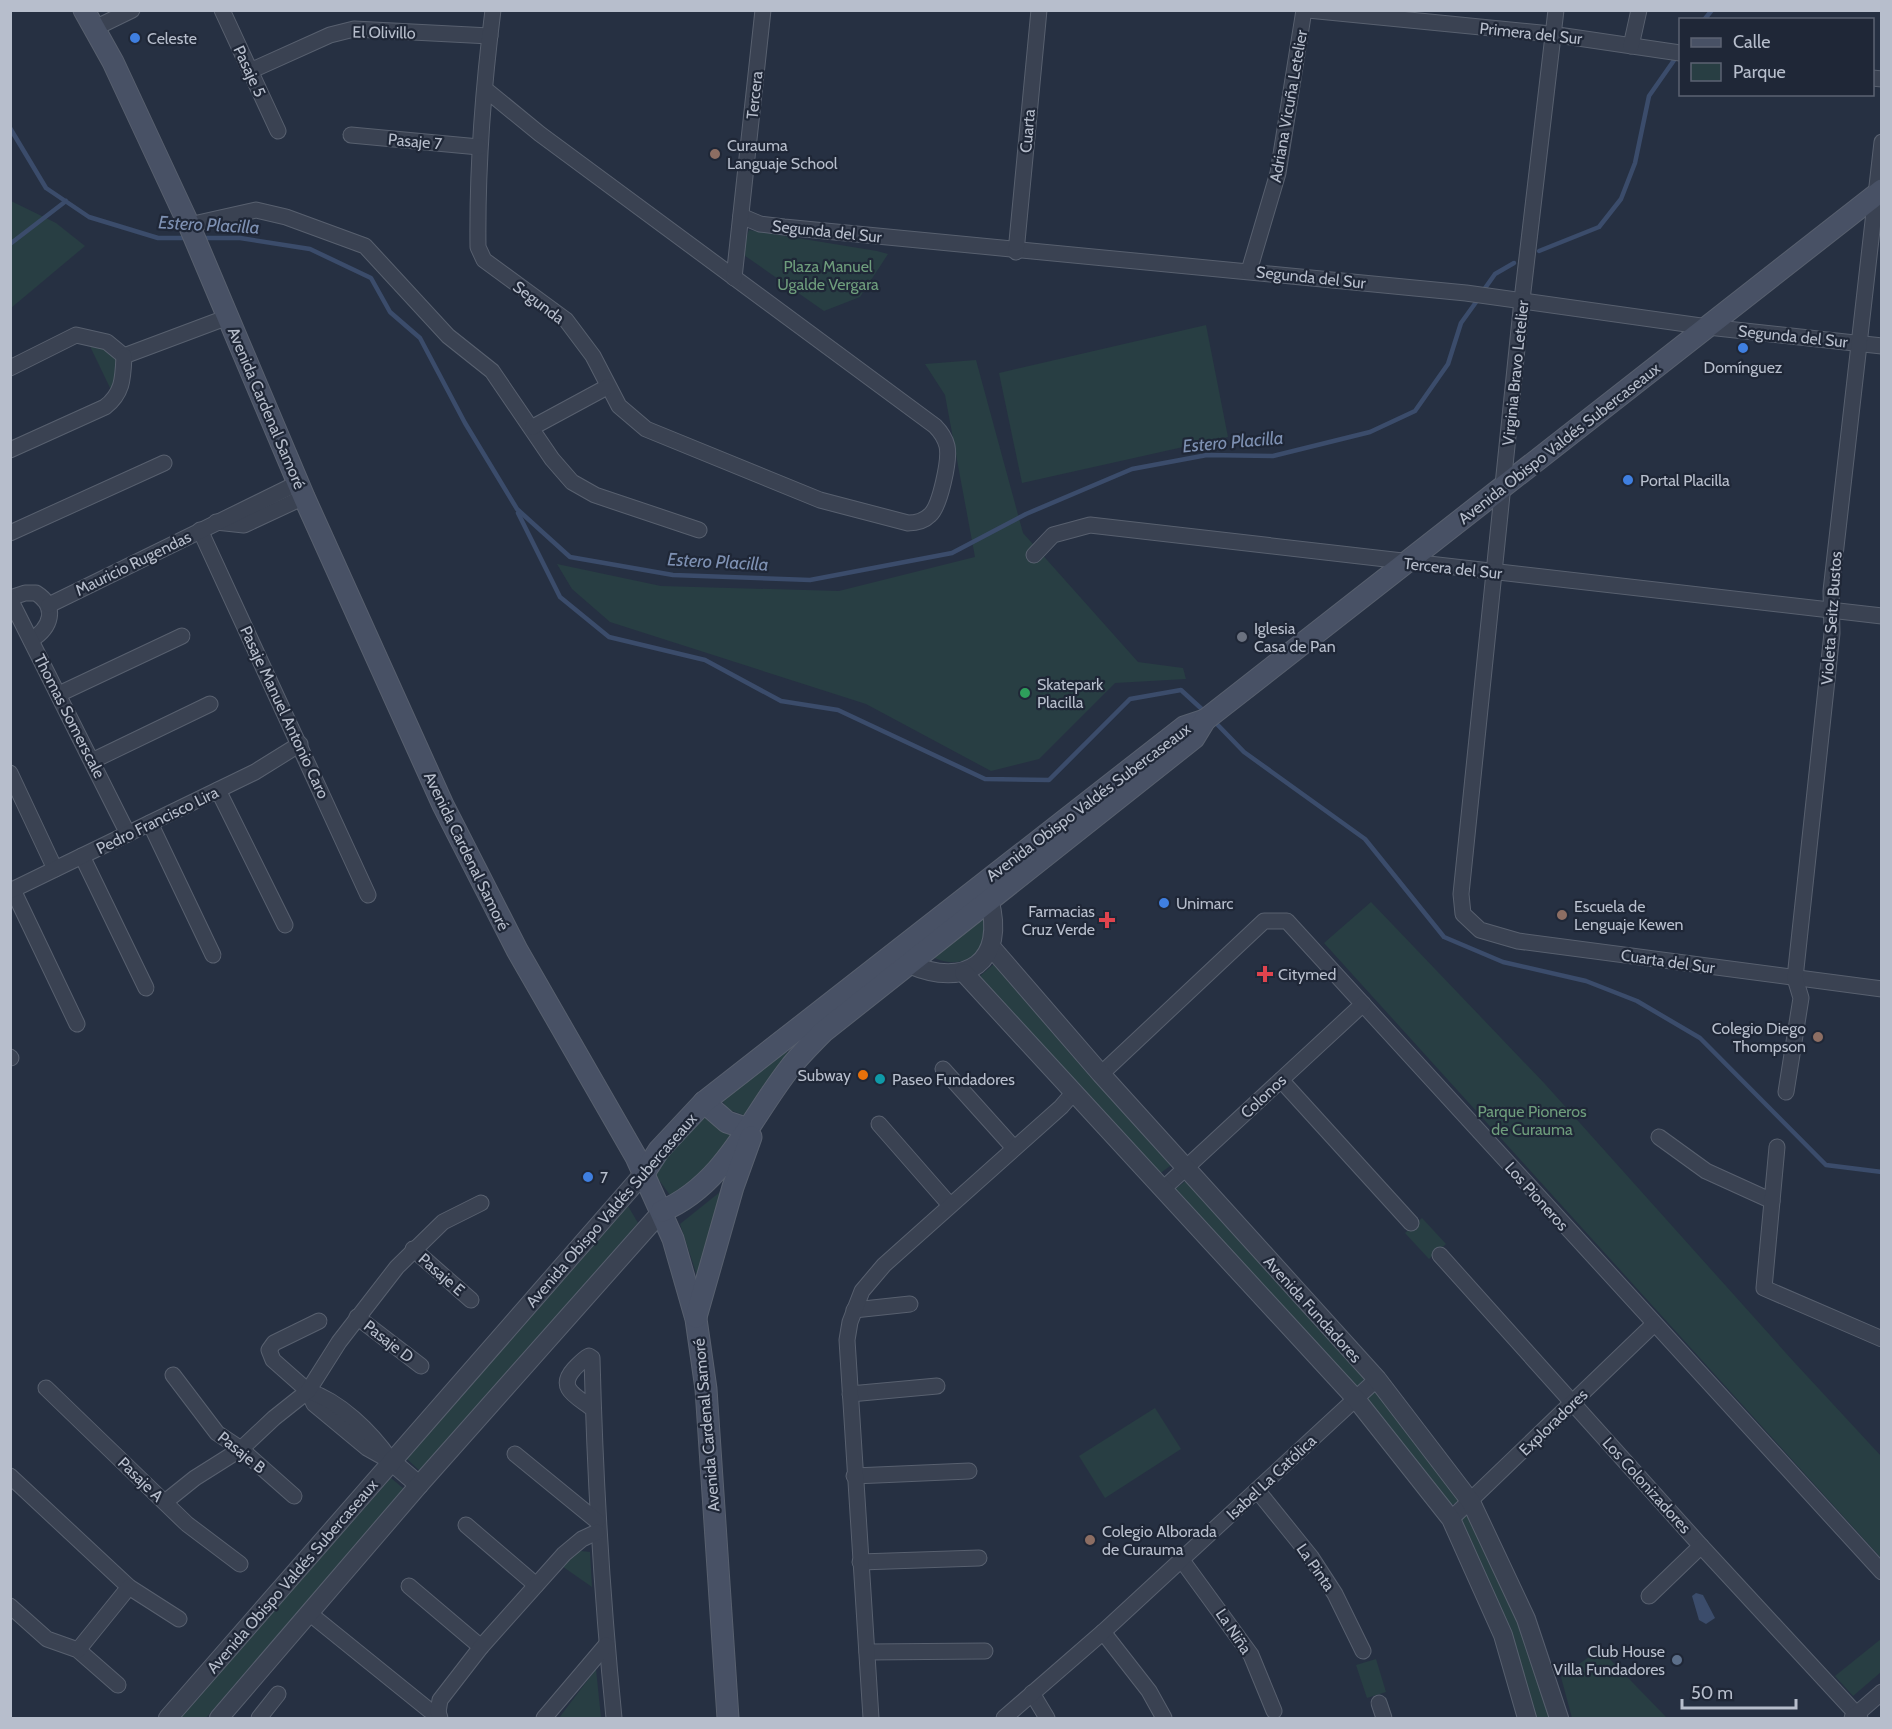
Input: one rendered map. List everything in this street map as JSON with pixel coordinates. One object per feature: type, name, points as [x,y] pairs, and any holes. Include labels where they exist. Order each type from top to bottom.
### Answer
[{"type":"main road","name":"Avenida Cardenal Samoré","points":[[89,19],[189,225],[301,490],[443,805],[517,950],[644,1173],[662,1211],[682,1265],[696,1319],[706,1389],[728,1719]]},
{"type":"main road","name":"Avenida Obispo Valdés Subercaseaux","points":[[644,1173],[659,1150],[704,1102],[1184,727],[1205,720],[1878,193]]},
{"type":"main road","name":"Avenida Obispo Valdés Subercaseaux","points":[[662,1211],[684,1202],[709,1180],[790,1067],[823,1032],[1194,738],[1205,720]]},
{"type":"main road","points":[[696,1319],[733,1187],[768,1098]]},
{"type":"main road","points":[[704,1102],[727,1122],[747,1129]]},
{"type":"street","points":[[89,19],[132,10]]},
{"type":"street","name":"Pasaje 5","points":[[222,10],[278,131]]},
{"type":"street","name":"Segunda","points":[[485,89],[540,134],[935,426],[945,439],[948,454],[938,502],[931,515],[924,520],[908,523],[820,500],[646,429],[626,415],[607,387],[593,356],[566,320],[484,260],[478,247],[479,147],[493,10]]},
{"type":"street","name":"Tercera","points":[[734,278],[763,10]]},
{"type":"street","name":"Cuarta","points":[[1016,252],[1039,10]]},
{"type":"street","name":"Primera del Sur","points":[[1306,10],[1551,34],[1679,54]]},
{"type":"street","name":"Adriana Vicuña Letelier","points":[[1250,271],[1278,173],[1306,10]]},
{"type":"street","name":"Virginia Bravo Letelier","points":[[1462,914],[1461,894],[1504,486],[1516,299],[1556,10]]},
{"type":"street","points":[[1631,46],[1639,10]]},
{"type":"street","name":"El Olivillo","points":[[250,71],[330,35],[354,29],[490,36]]},
{"type":"street","name":"Pasaje 7","points":[[351,135],[479,147]]},
{"type":"street","name":"Violeta Seitz Bustos","points":[[1786,1092],[1801,998],[1795,978],[1832,633],[1831,591],[1878,193],[1881,142]]},
{"type":"street","points":[[189,225],[256,210],[286,216],[365,246],[448,336],[492,371],[533,427],[552,459],[572,482],[595,495],[699,530]]},
{"type":"street","name":"Segunda del Sur","points":[[741,216],[760,224],[784,228],[1016,252],[1250,271],[1466,293],[1708,327],[1881,346]]},
{"type":"street","points":[[124,356],[228,317]]},
{"type":"street","points":[[10,368],[76,335],[106,342],[124,356]]},
{"type":"street","points":[[10,450],[105,407],[116,398],[123,384],[124,356]]},
{"type":"street","points":[[533,427],[607,387]]},
{"type":"street","points":[[10,533],[164,463]]},
{"type":"street","name":"Mauricio Rugendas","points":[[49,605],[216,522],[244,525],[301,490]]},
{"type":"street","name":"Tercera del Sur","points":[[1034,555],[1053,535],[1090,525],[1881,616]]},
{"type":"street","name":"Pasaje Manuel Antonio Caro","points":[[200,530],[368,895]]},
{"type":"street","points":[[10,599],[25,593],[36,593],[49,605],[51,614],[47,625],[41,634],[31,640]]},
{"type":"street","name":"Thomas Somerscale","points":[[10,599],[128,834]]},
{"type":"street","points":[[59,694],[182,636]]},
{"type":"street","points":[[92,761],[210,704]]},
{"type":"street","name":"Pedro Francisco Lira","points":[[12,890],[255,772],[300,744]]},
{"type":"street","points":[[10,774],[56,869]]},
{"type":"street","points":[[218,790],[285,925]]},
{"type":"street","points":[[150,823],[213,955]]},
{"type":"street","points":[[82,856],[146,988]]},
{"type":"street","points":[[12,890],[77,1024]]},
{"type":"street","points":[[909,964],[938,972],[964,973],[981,962],[992,948],[994,932],[990,899]]},
{"type":"street","name":"Cuarta del Sur","points":[[1462,914],[1480,930],[1518,941],[1881,989]]},
{"type":"street","name":"Los Pioneros","points":[[1101,1074],[1264,921],[1287,921],[1881,1572]]},
{"type":"street","name":"Avenida Fundadores","points":[[992,948],[1101,1074],[1377,1379],[1471,1502],[1526,1619],[1559,1719]]},
{"type":"street","name":"Avenida Fundadores","points":[[964,973],[1356,1399],[1451,1519],[1503,1635],[1527,1719]]},
{"type":"street","name":"Colonos","points":[[1163,1189],[1363,1004]]},
{"type":"street","points":[[943,1069],[1014,1148]]},
{"type":"street","points":[[1281,1080],[1411,1223]]},
{"type":"street","points":[[871,1719],[847,1340],[854,1310],[862,1291],[884,1265],[949,1204],[1061,1107],[1074,1092]]},
{"type":"street","points":[[879,1124],[949,1204]]},
{"type":"street","points":[[1659,1137],[1706,1172],[1772,1201]]},
{"type":"street","points":[[1777,1147],[1764,1288],[1881,1339]]},
{"type":"street","name":"Avenida Obispo Valdés Subercaseaux","points":[[168,1719],[644,1173]]},
{"type":"street","points":[[165,1502],[195,1478],[241,1449],[308,1391],[357,1317],[413,1249],[444,1222],[481,1203]]},
{"type":"street","name":"Avenida Obispo Valdés Subercaseaux","points":[[219,1719],[420,1485],[662,1211]]},
{"type":"street","name":"Pasaje E","points":[[413,1249],[471,1300]]},
{"type":"street","name":"Los Colonizadores","points":[[1440,1255],[1856,1717]]},
{"type":"street","points":[[854,1310],[910,1304]]},
{"type":"street","name":"Pasaje D","points":[[357,1317],[421,1366]]},
{"type":"street","points":[[319,1321],[274,1343],[269,1350],[273,1359],[308,1391],[314,1404],[367,1448],[392,1462],[420,1485]]},
{"type":"street","name":"Exploradores","points":[[1451,1519],[1654,1324]]},
{"type":"street","name":"Pasaje B","points":[[173,1375],[217,1433],[241,1449],[294,1496]]},
{"type":"street","name":"Isabel La Católica","points":[[1004,1719],[1103,1632],[1377,1379]]},
{"type":"street","points":[[850,1394],[937,1386]]},
{"type":"street","name":"Pasaje A","points":[[46,1388],[187,1524],[240,1564]]},
{"type":"street","points":[[593,1409],[599,1493],[597,1526],[614,1719]]},
{"type":"street","points":[[514,1454],[597,1526]]},
{"type":"street","points":[[854,1476],[969,1471]]},
{"type":"street","points":[[10,1476],[129,1587],[178,1618]]},
{"type":"street","name":"La Pinta","points":[[1257,1490],[1317,1566],[1335,1594],[1363,1651]]},
{"type":"street","points":[[466,1525],[536,1585]]},
{"type":"street","points":[[309,1613],[429,1710],[439,1715],[440,1700],[481,1647],[536,1585],[597,1526]]},
{"type":"street","points":[[1649,1596],[1701,1546]]},
{"type":"street","points":[[860,1562],[979,1558]]},
{"type":"street","name":"La Niña","points":[[1181,1559],[1251,1655],[1274,1711]]},
{"type":"street","points":[[409,1586],[481,1647]]},
{"type":"street","points":[[78,1650],[129,1587]]},
{"type":"street","points":[[10,1605],[47,1639],[78,1650],[118,1685]]},
{"type":"street","points":[[1103,1632],[1149,1690],[1164,1719]]},
{"type":"street","points":[[544,1719],[606,1645]]},
{"type":"street","points":[[867,1652],[985,1651]]},
{"type":"street","points":[[1856,1717],[1881,1692]]},
{"type":"street","points":[[1032,1693],[1047,1719]]},
{"type":"street","points":[[259,1719],[278,1694]]},
{"type":"street","points":[[1379,1703],[1384,1719]]},
{"type":"green space","points":[[11,201],[56,223],[85,246],[11,308]]},
{"type":"green space","name":"Plaza Manuel Ugalde Vergara","points":[[749,230],[888,254],[860,297],[824,311],[741,253]]},
{"type":"green space","points":[[1206,325],[1228,437],[1022,483],[999,373]]},
{"type":"green space","points":[[87,340],[95,341],[119,358],[113,394]]},
{"type":"green space","points":[[976,360],[1023,533],[1138,662],[1183,668],[1186,679],[1115,683],[1039,759],[991,771],[866,704],[610,622],[572,589],[557,564],[661,586],[839,591],[975,557],[945,395],[925,364]]},
{"type":"green space","name":"Parque Pioneros de Curauma","points":[[1371,902],[1545,1084],[1881,1456],[1881,1558],[1324,943]]},
{"type":"green space","points":[[981,914],[984,939],[980,949],[973,956],[964,961],[953,962],[929,955]]},
{"type":"green space","points":[[994,964],[1174,1163],[1158,1175],[980,976]]},
{"type":"green space","points":[[786,1050],[788,1054],[746,1116],[727,1109],[722,1100]]},
{"type":"green space","points":[[705,1111],[736,1132],[686,1191],[670,1195],[656,1176],[657,1165]]},
{"type":"green space","points":[[1188,1179],[1365,1376],[1361,1385],[1351,1389],[1173,1191]]},
{"type":"green space","points":[[725,1188],[702,1291],[680,1224]]},
{"type":"green space","points":[[628,1206],[638,1223],[421,1472],[407,1459]]},
{"type":"green space","points":[[1422,1218],[1446,1244],[1429,1259],[1405,1233]]},
{"type":"green space","points":[[1378,1391],[1459,1497],[1457,1503],[1447,1506],[1366,1403],[1371,1393]]},
{"type":"green space","points":[[1155,1408],[1181,1449],[1105,1498],[1079,1456]]},
{"type":"green space","points":[[391,1478],[404,1489],[206,1718],[179,1718]]},
{"type":"green space","points":[[1464,1515],[1472,1517],[1524,1627],[1551,1718],[1533,1718],[1458,1522]]},
{"type":"green space","points":[[572,1550],[590,1552],[592,1587],[559,1564]]},
{"type":"green space","points":[[1881,1639],[1881,1672],[1853,1696],[1835,1676]]},
{"type":"green space","points":[[1600,1649],[1667,1718],[1572,1718],[1561,1677]]},
{"type":"green space","points":[[1376,1659],[1386,1692],[1367,1698],[1356,1665]]},
{"type":"green space","points":[[596,1669],[601,1718],[559,1718]]},
{"type":"water","points":[[1696,1593],[1703,1595],[1715,1618],[1706,1624],[1699,1620],[1692,1596]]},
{"type":"waterway","name":"Estero Placilla","points":[[1706,18],[1712,10]]},
{"type":"waterway","name":"Estero Placilla","points":[[1539,251],[1599,227],[1621,199],[1635,163],[1649,96],[1677,56]]},
{"type":"waterway","name":"Estero Placilla","points":[[10,128],[46,188],[89,217],[158,238],[188,238]]},
{"type":"waterway","points":[[10,244],[66,201]]},
{"type":"waterway","name":"Estero Placilla","points":[[202,238],[240,238],[310,249],[371,278],[390,312],[420,338],[465,423],[517,509],[570,557],[673,575],[810,580],[952,553],[1026,514],[1132,469],[1207,455],[1273,456],[1370,432],[1415,411],[1448,364],[1461,323],[1479,298]]},
{"type":"waterway","name":"Estero Placilla","points":[[1483,291],[1495,274],[1514,263]]},
{"type":"waterway","points":[[518,513],[560,597],[609,637],[705,660],[781,701],[838,710],[985,779],[1049,780],[1130,699],[1181,690],[1205,712]]},
{"type":"waterway","points":[[1213,720],[1244,752],[1365,839],[1444,937],[1503,962],[1586,981],[1637,1001],[1700,1038],[1826,1165],[1882,1172]]},
{"type":"place","name":"Celeste","points":[[135,38]]},
{"type":"place","name":"Curauma Languaje School","points":[[715,154]]},
{"type":"place","name":"Domínguez","points":[[1743,348]]},
{"type":"place","name":"Portal Placilla","points":[[1628,480]]},
{"type":"place","name":"Iglesia Casa de Pan","points":[[1242,637]]},
{"type":"place","name":"Skatepark Placilla","points":[[1025,693]]},
{"type":"place","name":"Unimarc","points":[[1164,903]]},
{"type":"place","name":"Escuela de Lenguaje Kewen","points":[[1562,915]]},
{"type":"place","name":"Farmacias Cruz Verde","points":[[1107,920]]},
{"type":"place","name":"Citymed","points":[[1265,974]]},
{"type":"place","name":"Colegio Diego Thompson","points":[[1818,1037]]},
{"type":"place","name":"Subway","points":[[863,1075]]},
{"type":"place","name":"Paseo Fundadores","points":[[880,1079]]},
{"type":"place","name":"7","points":[[588,1177]]},
{"type":"place","name":"Colegio Alborada de Curauma","points":[[1090,1540]]},
{"type":"place","name":"Club House Villa Fundadores","points":[[1677,1660]]}]
